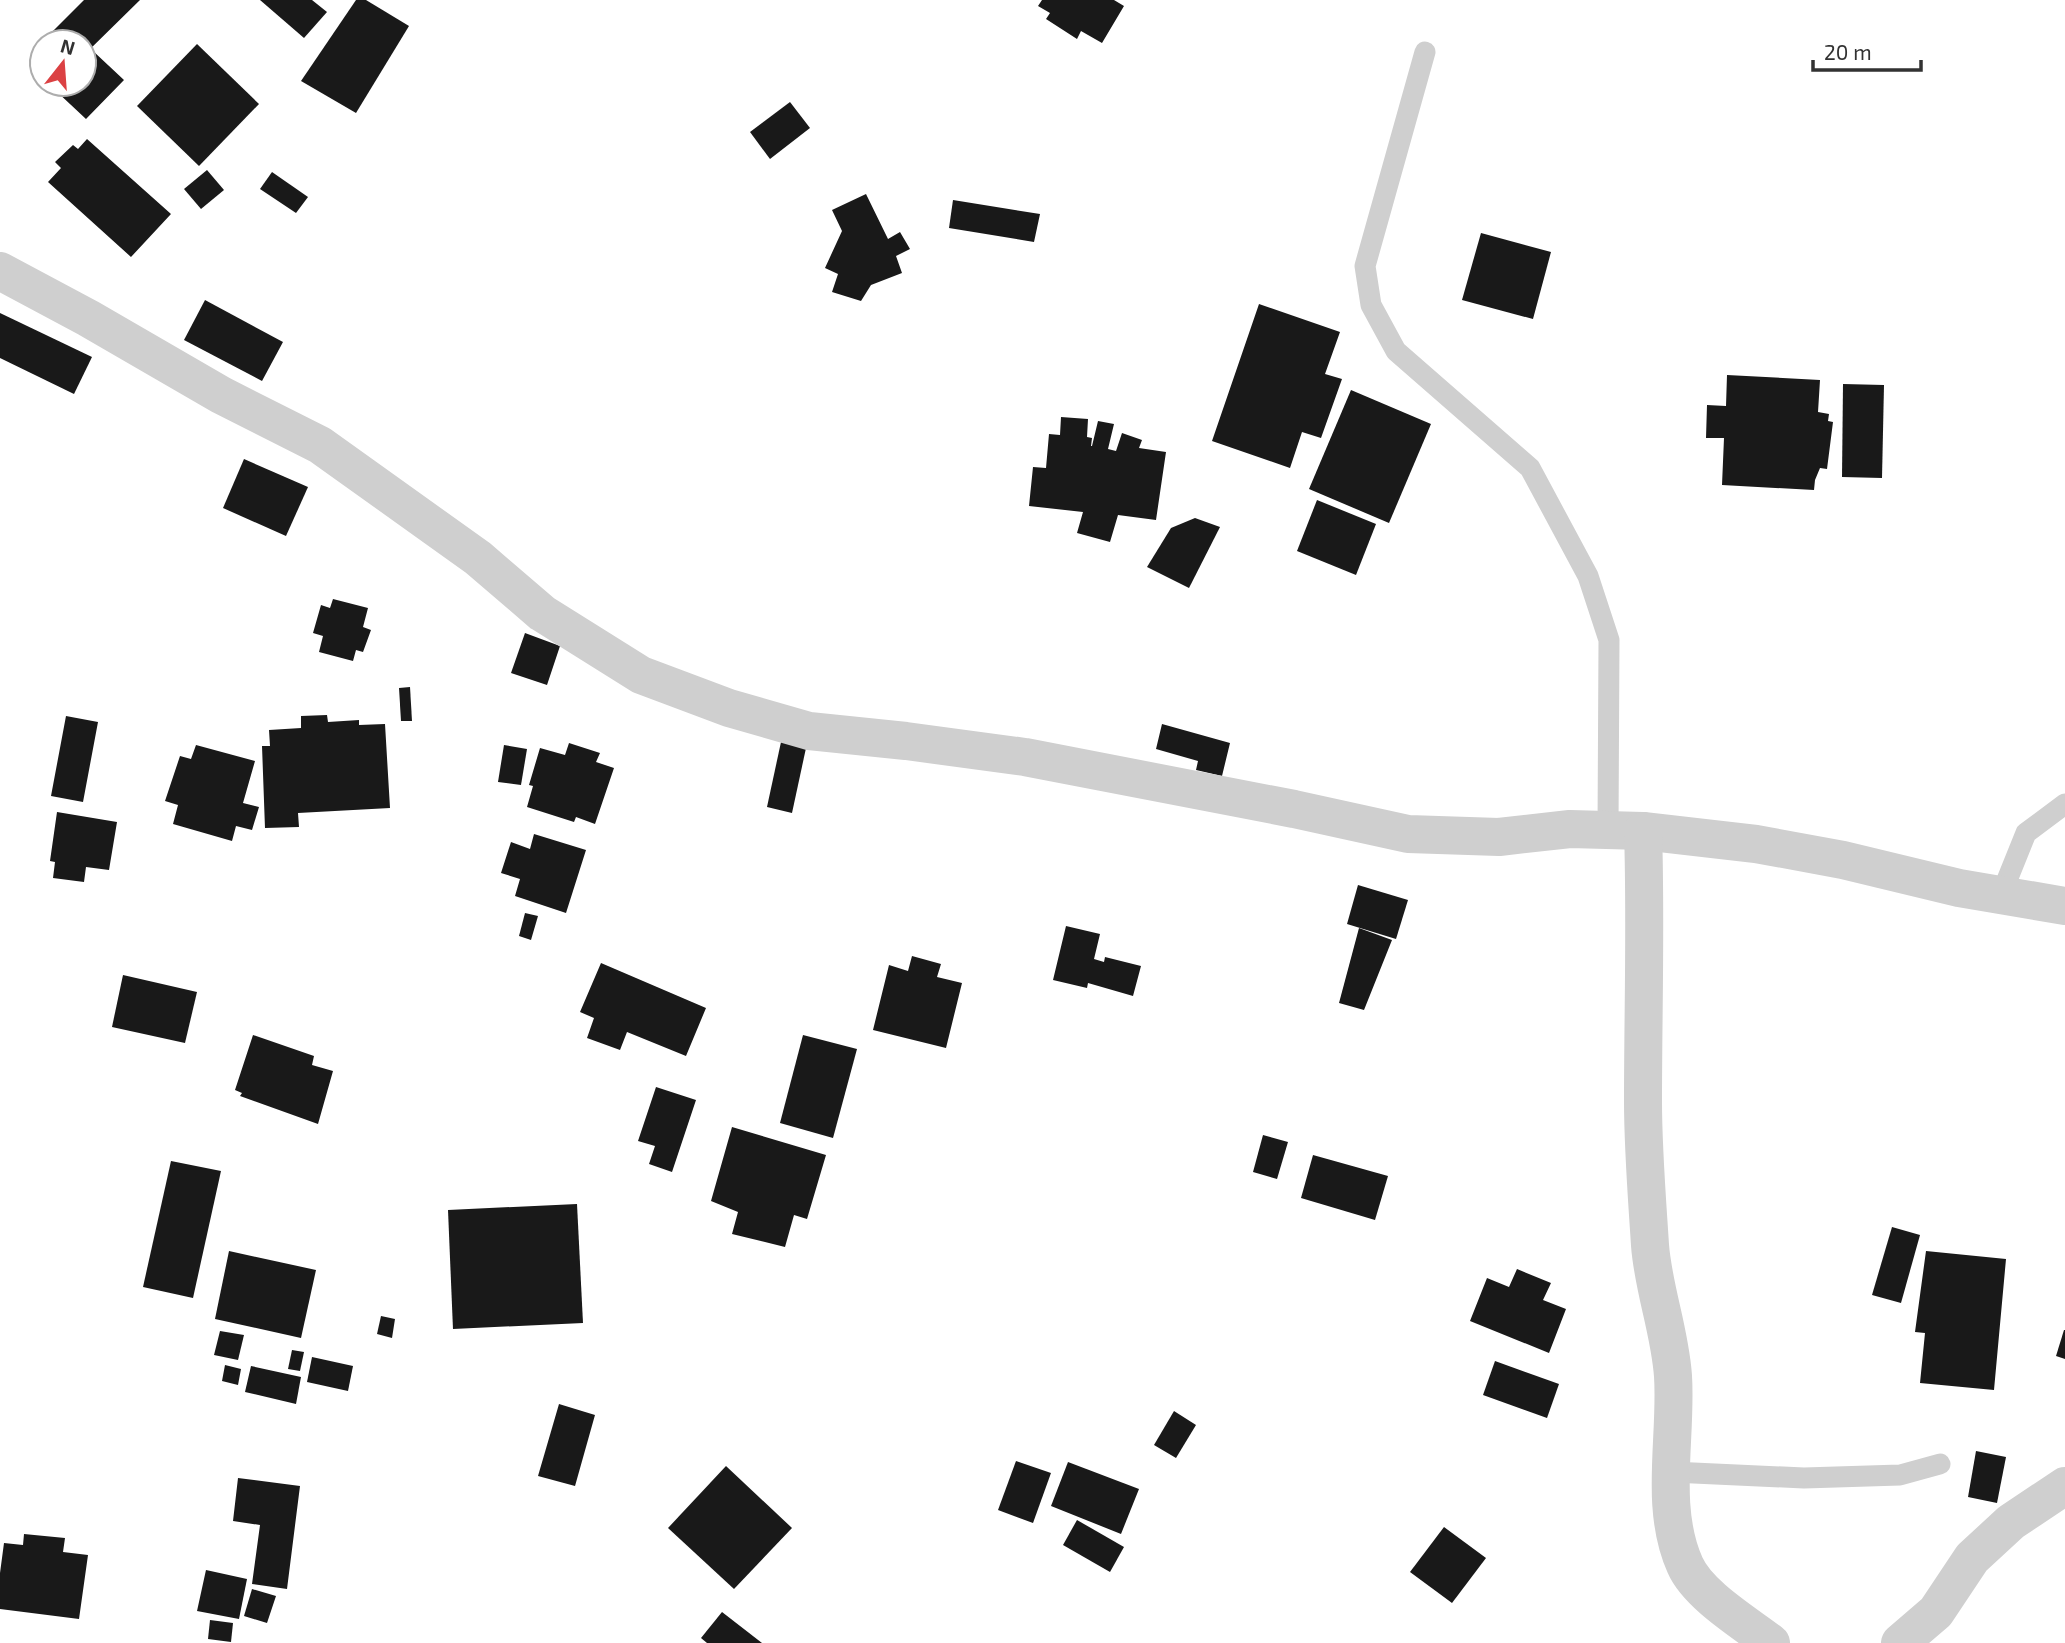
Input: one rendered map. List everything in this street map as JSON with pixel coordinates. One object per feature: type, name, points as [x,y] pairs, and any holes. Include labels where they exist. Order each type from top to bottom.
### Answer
[{"type":"street","points":[[0,271],[222,395],[320,444],[478,558],[542,613],[641,675],[729,708],[809,731],[1025,757],[1408,834],[1499,837],[1570,829],[1626,830],[1756,844],[2065,906]]},
{"type":"street","points":[[1626,830],[1646,908],[1643,1105],[1651,1249],[1667,1329],[1673,1376],[1671,1492],[1675,1533],[1686,1567],[1710,1597],[1771,1643]]},
{"type":"street","points":[[1900,1643],[1936,1612],[1972,1558],[2011,1522],[2065,1486]]},
{"type":"lane","points":[[1425,52],[1365,266],[1371,305],[1396,351],[1530,468],[1588,576],[1609,640],[1626,830]]},
{"type":"lane","points":[[2001,895],[2026,833],[2065,804]]},
{"type":"lane","points":[[1672,1472],[1818,1478],[1900,1475],[1940,1464]]},
{"type":"building","points":[[84,0],[140,0],[98,41],[98,28],[56,28]]},
{"type":"building","points":[[260,0],[312,0],[327,12],[304,38]]},
{"type":"building","points":[[356,0],[366,0],[409,26],[356,113],[301,81]]},
{"type":"building","points":[[1042,0],[1114,0],[1124,6],[1102,43],[1081,31],[1077,39],[1046,19],[1050,13],[1038,6]]},
{"type":"building","points":[[197,44],[259,104],[199,166],[137,106]]},
{"type":"building","points":[[98,56],[124,80],[86,119],[64,98],[98,98]]},
{"type":"building","points":[[790,102],[810,128],[770,159],[750,132]]},
{"type":"building","points":[[87,139],[171,214],[131,257],[48,182],[61,168],[55,162],[73,145],[78,149]]},
{"type":"building","points":[[207,170],[224,190],[201,209],[184,189]]},
{"type":"building","points":[[272,172],[308,197],[296,213],[260,189]]},
{"type":"building","points":[[866,194],[888,239],[900,232],[910,249],[896,256],[902,273],[871,285],[861,301],[832,292],[838,274],[825,268],[842,231],[832,210]]},
{"type":"building","points":[[953,200],[1040,214],[1034,242],[949,228]]},
{"type":"building","points":[[1481,233],[1551,252],[1533,319],[1462,300]]},
{"type":"building","points":[[205,300],[283,342],[262,381],[184,340]]},
{"type":"building","points":[[1259,304],[1340,332],[1325,374],[1342,379],[1321,438],[1302,432],[1290,468],[1212,441]]},
{"type":"building","points":[[0,313],[92,357],[74,394],[0,358]]},
{"type":"building","points":[[1727,375],[1820,380],[1818,412],[1829,414],[1828,421],[1833,422],[1827,469],[1820,468],[1814,490],[1722,485],[1724,438],[1706,438],[1707,405],[1726,406]]},
{"type":"building","points":[[1843,384],[1884,385],[1882,478],[1842,477]]},
{"type":"building","points":[[1351,390],[1431,424],[1389,523],[1309,489]]},
{"type":"building","points":[[1061,417],[1088,419],[1087,437],[1092,438],[1091,446],[1098,421],[1114,424],[1108,449],[1116,451],[1122,433],[1142,440],[1139,448],[1166,452],[1156,520],[1118,515],[1110,542],[1077,533],[1083,512],[1029,506],[1033,467],[1046,468],[1049,434],[1060,435]]},
{"type":"building","points":[[244,459],[308,487],[286,536],[223,508]]},
{"type":"building","points":[[1317,500],[1376,524],[1356,575],[1297,551]]},
{"type":"building","points":[[1195,518],[1220,527],[1189,588],[1147,567],[1171,528]]},
{"type":"building","points":[[333,599],[368,608],[363,627],[371,630],[363,652],[356,650],[353,661],[319,652],[323,636],[313,633],[321,605],[330,608]]},
{"type":"building","points":[[525,633],[560,646],[547,685],[511,673]]},
{"type":"building","points":[[410,687],[412,721],[401,721],[399,688]]},
{"type":"building","points":[[327,715],[328,722],[359,720],[359,725],[385,724],[390,808],[298,813],[299,827],[265,828],[262,746],[270,746],[269,730],[301,728],[301,716]]},
{"type":"building","points":[[66,716],[98,722],[83,802],[51,796]]},
{"type":"building","points":[[1162,724],[1230,743],[1222,776],[1196,770],[1198,761],[1156,749]]},
{"type":"building","points":[[781,742],[806,748],[792,813],[767,807]]},
{"type":"building","points":[[569,743],[600,753],[596,762],[614,768],[595,824],[576,817],[574,822],[527,807],[533,786],[529,785],[540,748],[565,755]]},
{"type":"building","points":[[196,745],[255,761],[243,803],[259,807],[252,830],[236,826],[232,841],[173,824],[178,805],[165,801],[180,756],[191,759]]},
{"type":"building","points":[[504,745],[527,749],[521,785],[498,782]]},
{"type":"building","points":[[57,812],[117,822],[109,870],[86,867],[84,882],[53,878],[55,862],[50,861]]},
{"type":"building","points":[[534,834],[586,850],[566,913],[515,896],[520,879],[501,873],[511,842],[530,849]]},
{"type":"building","points":[[1358,885],[1408,900],[1396,939],[1347,924]]},
{"type":"building","points":[[525,913],[538,916],[531,940],[519,936]]},
{"type":"building","points":[[1066,926],[1100,934],[1094,959],[1104,962],[1105,957],[1141,966],[1133,996],[1088,983],[1087,988],[1053,980]]},
{"type":"building","points":[[1359,928],[1392,940],[1364,1010],[1339,1003]]},
{"type":"building","points":[[912,956],[941,964],[937,977],[962,983],[946,1048],[873,1030],[889,965],[908,971]]},
{"type":"building","points":[[601,963],[706,1008],[686,1056],[627,1032],[620,1050],[587,1038],[594,1018],[580,1012]]},
{"type":"building","points":[[123,975],[197,992],[185,1043],[112,1027]]},
{"type":"building","points":[[253,1035],[314,1056],[312,1065],[333,1071],[318,1124],[240,1096],[242,1093],[235,1090]]},
{"type":"building","points":[[803,1035],[857,1049],[833,1138],[780,1123]]},
{"type":"building","points":[[656,1087],[696,1100],[672,1172],[649,1164],[655,1146],[638,1141]]},
{"type":"building","points":[[732,1127],[826,1155],[807,1219],[794,1215],[785,1247],[732,1234],[738,1212],[711,1201]]},
{"type":"building","points":[[1263,1135],[1288,1142],[1277,1179],[1253,1172]]},
{"type":"building","points":[[1313,1155],[1388,1176],[1375,1220],[1301,1198]]},
{"type":"building","points":[[171,1161],[221,1171],[193,1298],[143,1287]]},
{"type":"building","points":[[577,1204],[583,1323],[453,1329],[448,1210]]},
{"type":"building","points":[[1892,1227],[1920,1235],[1901,1303],[1872,1295]]},
{"type":"building","points":[[229,1251],[316,1270],[301,1338],[215,1319]]},
{"type":"building","points":[[1926,1251],[2006,1259],[1994,1390],[1920,1383],[1925,1333],[1915,1332]]},
{"type":"building","points":[[1517,1269],[1551,1283],[1543,1300],[1566,1309],[1549,1353],[1470,1321],[1487,1278],[1509,1287]]},
{"type":"building","points":[[381,1316],[395,1319],[392,1338],[377,1334]]},
{"type":"building","points":[[2065,1330],[2065,1359],[2056,1356]]},
{"type":"building","points":[[220,1331],[244,1335],[238,1360],[214,1355]]},
{"type":"building","points":[[292,1350],[304,1352],[300,1371],[288,1369]]},
{"type":"building","points":[[312,1357],[353,1366],[348,1391],[307,1382]]},
{"type":"building","points":[[1495,1361],[1559,1384],[1547,1418],[1483,1395]]},
{"type":"building","points":[[225,1365],[241,1369],[238,1385],[222,1381]]},
{"type":"building","points":[[251,1366],[301,1377],[296,1404],[245,1392]]},
{"type":"building","points":[[559,1404],[595,1415],[575,1486],[538,1476]]},
{"type":"building","points":[[1174,1411],[1196,1425],[1176,1458],[1154,1445]]},
{"type":"building","points":[[1976,1451],[2006,1457],[1997,1503],[1968,1497]]},
{"type":"building","points":[[1016,1461],[1051,1473],[1033,1523],[998,1510]]},
{"type":"building","points":[[1068,1462],[1139,1489],[1121,1534],[1051,1506]]},
{"type":"building","points":[[726,1466],[792,1528],[734,1589],[668,1528]]},
{"type":"building","points":[[238,1478],[300,1486],[287,1589],[252,1584],[260,1525],[233,1521]]},
{"type":"building","points":[[1077,1520],[1124,1547],[1110,1572],[1063,1545]]},
{"type":"building","points":[[1444,1527],[1486,1558],[1452,1603],[1410,1572]]},
{"type":"building","points":[[24,1534],[65,1538],[63,1552],[88,1555],[79,1619],[0,1609],[0,1573],[4,1543],[23,1545]]},
{"type":"building","points":[[206,1570],[247,1579],[239,1619],[197,1611]]},
{"type":"building","points":[[252,1589],[276,1596],[267,1623],[244,1616]]},
{"type":"building","points":[[722,1612],[762,1643],[707,1643],[701,1638]]},
{"type":"building","points":[[210,1620],[233,1623],[231,1642],[208,1639]]}]
